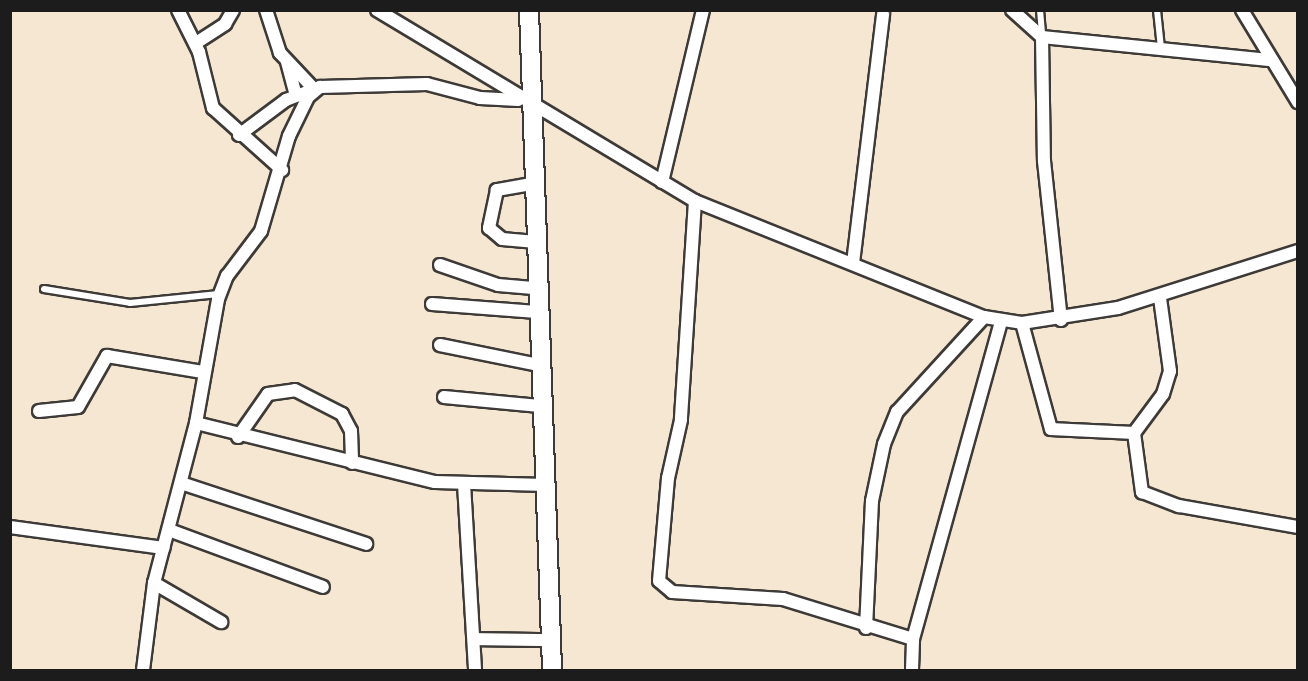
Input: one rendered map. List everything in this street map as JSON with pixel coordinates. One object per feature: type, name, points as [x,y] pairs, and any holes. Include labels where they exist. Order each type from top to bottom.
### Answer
[{"type":"main road","points":[[529,10],[536,110],[539,242],[536,288],[538,365],[546,485],[552,670]]},
{"type":"street","points":[[178,10],[196,43],[206,93],[239,135],[282,170]]},
{"type":"street","points":[[196,43],[225,24],[233,10]]},
{"type":"street","points":[[266,10],[286,60],[296,95]]},
{"type":"street","points":[[377,10],[519,100],[694,201],[984,317],[1022,323],[1061,320],[1160,298],[1298,251]]},
{"type":"street","points":[[662,182],[703,10]]},
{"type":"street","points":[[1012,10],[1042,37],[1269,60]]},
{"type":"street","points":[[1242,10],[1269,60],[1298,102]]},
{"type":"street","points":[[853,263],[883,14]]},
{"type":"street","points":[[1042,37],[1044,161],[1061,320]]},
{"type":"street","points":[[286,60],[314,89]]},
{"type":"street","points":[[239,135],[296,95],[314,89],[427,84],[480,98],[519,100]]},
{"type":"street","points":[[143,670],[154,583],[196,423],[203,372],[220,294],[261,231],[299,112],[314,89]]},
{"type":"street","points":[[537,183],[497,190],[489,228],[502,239],[539,242]]},
{"type":"street","points":[[694,201],[681,420],[668,478],[658,582],[672,592],[783,599],[866,627],[913,639]]},
{"type":"street","points":[[440,265],[498,285],[536,288]]},
{"type":"street","points":[[1160,298],[1170,371],[1163,394],[1134,433],[1137,482],[1147,497],[1298,527]]},
{"type":"street","points":[[432,304],[537,312]]},
{"type":"street","points":[[866,627],[872,501],[884,444],[897,412],[984,317]]},
{"type":"street","points":[[912,670],[913,639],[1001,321]]},
{"type":"street","points":[[1022,323],[1051,429],[1134,433]]},
{"type":"street","points":[[440,345],[538,365]]},
{"type":"street","points":[[39,411],[78,407],[108,356],[203,372]]},
{"type":"street","points":[[238,437],[268,394],[295,390],[342,414],[351,431],[352,463]]},
{"type":"street","points":[[444,397],[540,406]]},
{"type":"street","points":[[196,423],[238,437],[352,463],[464,484],[546,485]]},
{"type":"street","points":[[181,483],[366,544]]},
{"type":"street","points":[[464,484],[475,670]]},
{"type":"street","points":[[10,527],[164,548]]},
{"type":"street","points":[[169,530],[323,587]]},
{"type":"street","points":[[154,583],[221,622]]},
{"type":"street","points":[[474,639],[550,640]]},
{"type":"lane","points":[[1040,10],[1042,37]]},
{"type":"lane","points":[[1157,10],[1162,50]]},
{"type":"lane","points":[[44,290],[130,303],[220,294]]}]
